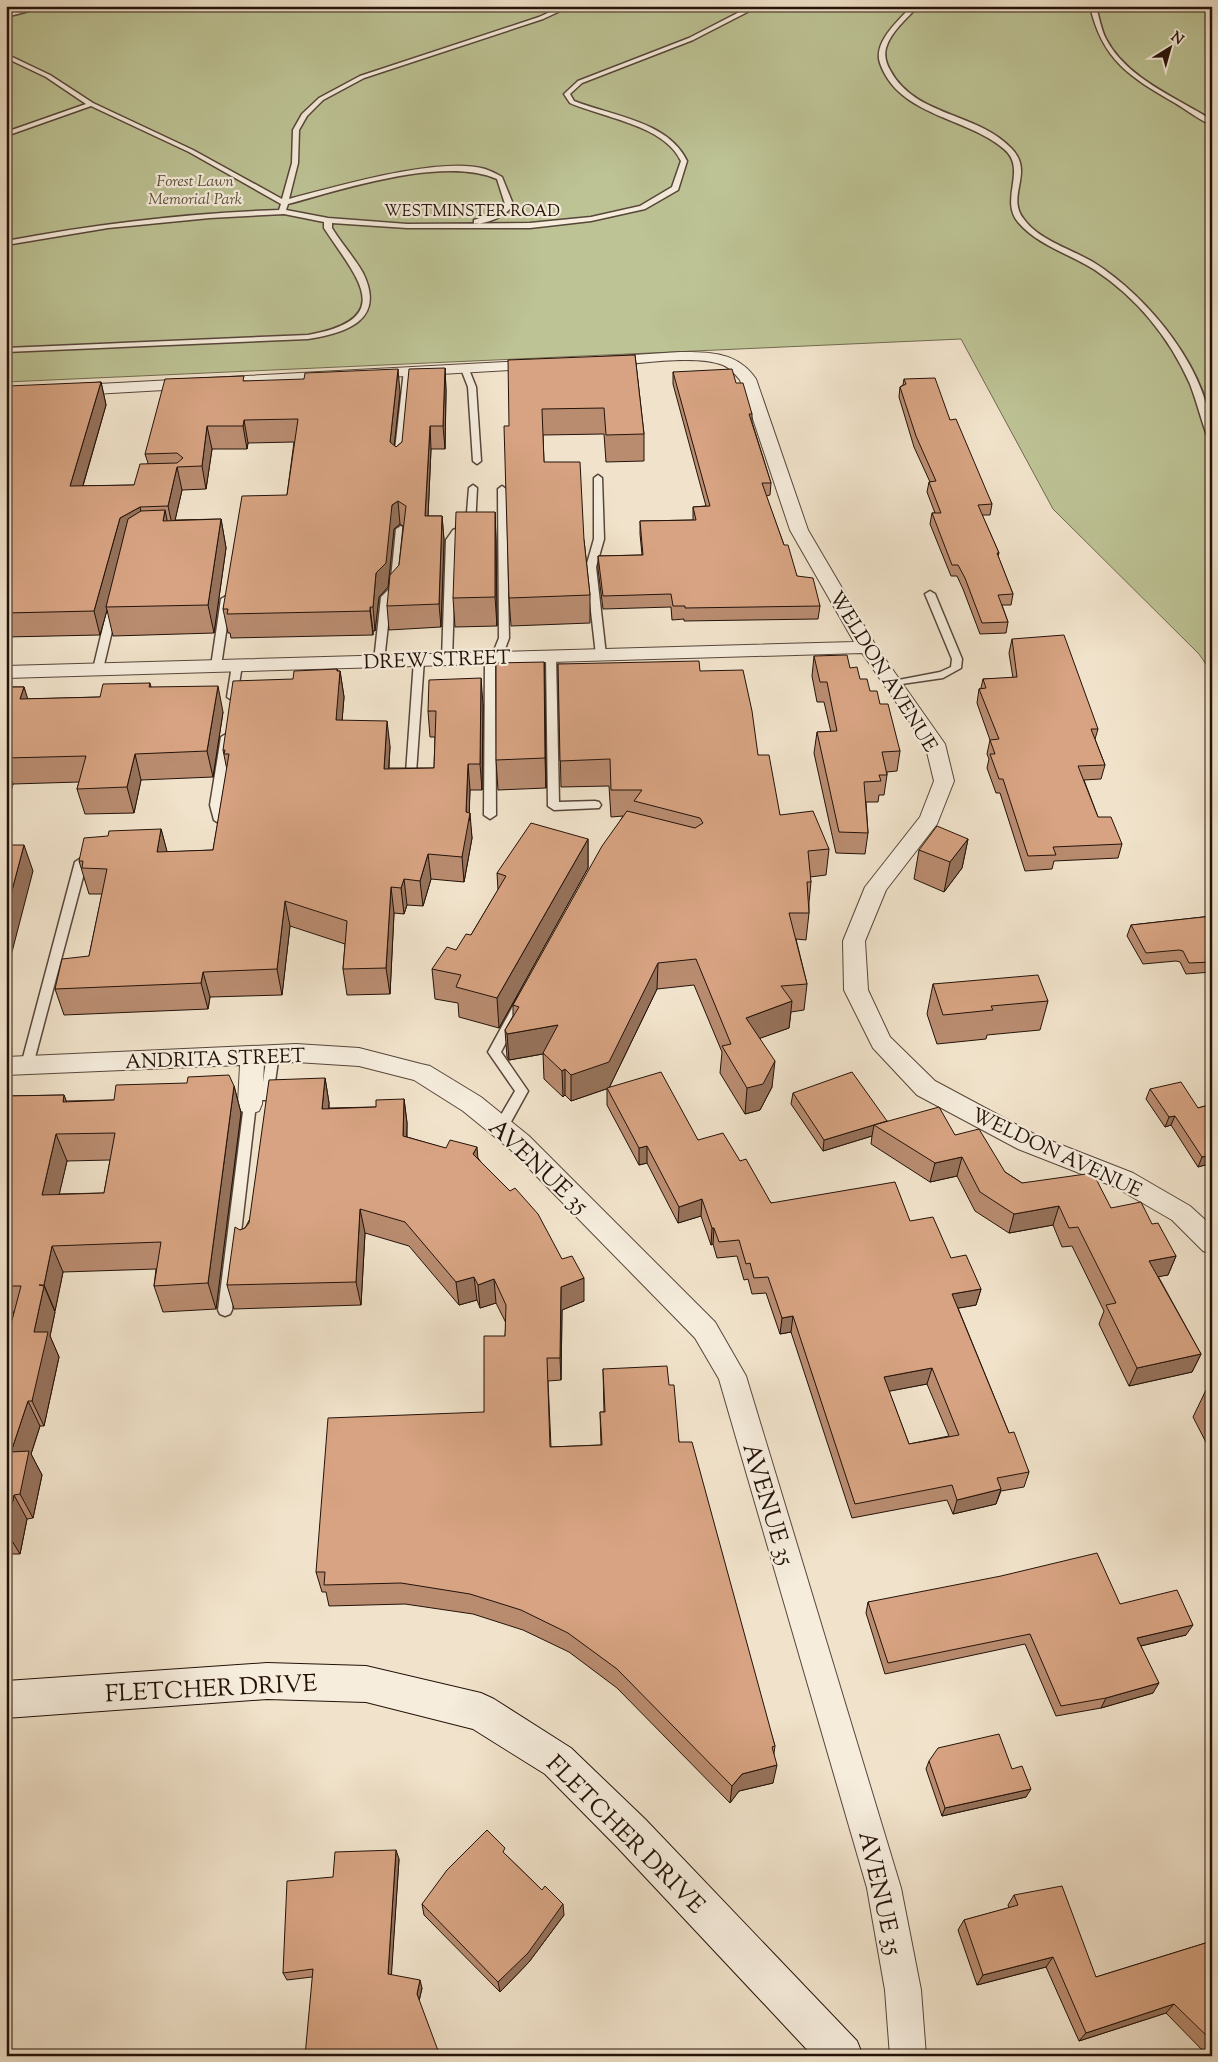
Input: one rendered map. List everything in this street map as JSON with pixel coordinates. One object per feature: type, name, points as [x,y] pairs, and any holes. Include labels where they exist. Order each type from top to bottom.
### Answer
[{"type":"main road","name":"FLETCHER DRIVE","points":[[6,1700],[267,1681],[366,1684],[481,1712],[558,1761],[631,1833],[842,2056]]},
{"type":"street","name":"WELDON AVENUE","points":[[582,363],[689,357],[724,360],[738,367],[748,379],[799,530],[867,647],[935,744],[944,781],[930,819],[876,887],[854,941],[856,990],[881,1042],[926,1088],[1027,1142],[1124,1180],[1181,1213],[1212,1243]]},
{"type":"street","points":[[6,394],[167,390],[407,372],[552,365]]},
{"type":"street","name":"DREW STREET","points":[[6,672],[867,647]]},
{"type":"street","points":[[258,1108],[262,1055]]},
{"type":"street","name":"ANDRITA STREET","points":[[17,1065],[262,1055],[359,1056],[421,1072]]},
{"type":"street","name":"AVENUE 35","points":[[421,1072],[472,1104],[520,1143],[705,1330],[732,1376],[884,1888],[903,1990],[908,2056]]},
{"type":"lane","points":[[6,15],[45,6]]},
{"type":"lane","points":[[282,212],[295,163],[296,130],[304,115],[321,99],[362,77],[533,21],[568,6]]},
{"type":"lane","name":"WESTMINSTER ROAD","points":[[6,243],[145,221],[282,212],[328,220],[458,225],[539,225],[594,220],[636,209],[667,194],[682,178],[684,159],[678,148],[659,134],[580,106],[568,98],[568,91],[585,79],[691,39],[756,6]]},
{"type":"lane","points":[[914,6],[890,36],[881,53],[882,62],[895,84],[915,100],[992,137],[1015,156],[1019,164],[1018,185],[1013,196],[1015,214],[1029,229],[1079,256],[1117,281],[1148,309],[1177,348],[1201,405],[1212,438]]},
{"type":"lane","points":[[1093,6],[1105,43],[1123,64],[1212,123]]},
{"type":"lane","points":[[6,56],[48,76],[91,104],[191,151],[284,203],[364,182],[419,173],[472,169],[496,175],[500,178],[508,207],[491,218],[458,225]]},
{"type":"lane","points":[[6,134],[91,104]]},
{"type":"lane","points":[[6,350],[308,338],[340,330],[361,317],[367,302],[360,274],[328,228],[328,220]]},
{"type":"lane","points":[[465,369],[472,387],[477,461]]},
{"type":"lane","points":[[398,465],[407,372]]},
{"type":"lane","points":[[598,478],[599,539],[591,567],[601,655]]},
{"type":"lane","points":[[447,659],[451,540],[456,532],[470,527],[473,488]]},
{"type":"lane","points":[[490,815],[490,658],[500,649],[504,638],[502,490]]},
{"type":"lane","points":[[379,661],[386,597],[395,589],[401,529]]},
{"type":"lane","points":[[216,666],[227,588]]},
{"type":"lane","points":[[892,684],[943,675],[956,668],[957,658],[930,594]]},
{"type":"lane","points":[[98,669],[115,595]]},
{"type":"lane","points":[[551,656],[554,806],[595,805]]},
{"type":"lane","points":[[411,773],[419,660]]},
{"type":"lane","points":[[230,710],[237,665]]},
{"type":"lane","points":[[220,820],[216,806],[228,724]]},
{"type":"lane","points":[[17,1065],[81,862]]},
{"type":"lane","points":[[501,1127],[522,1091],[494,1052],[526,993]]},
{"type":"lane","points":[[225,1310],[258,1108]]},
{"type":"green space","name":"Forest Lawn Memorial Park","points":[[6,6],[1212,6],[1212,673],[1199,654],[1053,509],[961,339],[6,382]]},
{"type":"building","points":[[635,355],[644,434],[606,435],[604,408],[542,409],[544,462],[580,462],[584,540],[590,595],[509,598],[504,426],[509,426],[508,360]]},
{"type":"building","points":[[445,368],[443,426],[430,426],[425,516],[442,516],[439,604],[387,606],[390,575],[399,565],[406,506],[398,501],[392,505],[386,563],[376,573],[373,607],[370,607],[370,611],[227,614],[228,609],[223,609],[242,496],[287,495],[298,419],[244,420],[243,426],[207,426],[202,466],[177,467],[168,506],[140,507],[120,518],[94,611],[6,613],[6,498],[11,497],[11,491],[6,491],[6,390],[8,386],[101,382],[70,486],[134,485],[140,464],[177,463],[183,458],[177,453],[145,454],[165,379],[244,376],[243,381],[304,379],[305,373],[398,369],[390,442],[396,447],[402,442],[409,369]]},
{"type":"building","points":[[732,369],[736,383],[743,383],[752,414],[749,414],[771,483],[762,483],[784,545],[788,545],[797,576],[813,578],[820,606],[685,608],[685,606],[673,606],[671,594],[603,596],[598,556],[643,555],[640,521],[696,520],[693,507],[710,506],[673,372]]},
{"type":"building","points":[[935,378],[950,420],[956,419],[992,504],[978,505],[999,553],[997,553],[1013,594],[998,595],[1008,622],[982,623],[965,578],[958,565],[952,565],[932,513],[941,513],[929,482],[936,481],[916,436],[900,387],[906,384],[904,379]]},
{"type":"building","points":[[165,510],[163,521],[221,519],[208,605],[106,607],[128,519],[141,511]]},
{"type":"building","points":[[456,512],[495,512],[495,597],[453,598]]},
{"type":"building","points":[[1064,635],[1098,729],[1091,729],[1105,765],[1078,766],[1098,817],[1111,817],[1122,844],[1053,847],[1056,855],[1028,856],[1003,779],[999,779],[990,754],[995,754],[990,740],[999,739],[979,689],[986,688],[983,679],[1017,677],[1012,639]]},
{"type":"building","points":[[847,655],[850,668],[857,667],[860,679],[867,679],[870,691],[877,691],[880,704],[888,704],[900,751],[882,752],[887,775],[879,775],[881,781],[864,782],[868,833],[839,832],[817,732],[837,731],[827,682],[820,682],[814,656]]},
{"type":"building","points":[[699,661],[700,671],[743,670],[752,711],[758,755],[769,755],[780,815],[813,811],[829,849],[808,851],[811,882],[807,882],[809,913],[789,913],[807,984],[781,986],[792,1001],[746,1018],[775,1061],[763,1084],[747,1088],[722,1046],[731,1044],[696,959],[658,963],[609,1062],[571,1075],[565,1069],[562,1071],[543,1053],[558,1025],[507,1034],[505,1030],[519,1007],[513,1005],[602,846],[627,811],[695,828],[703,823],[700,818],[634,801],[642,790],[611,790],[610,759],[560,761],[558,664]]},
{"type":"building","points":[[544,662],[545,758],[496,760],[496,663]]},
{"type":"building","points":[[337,669],[337,671],[340,671],[336,720],[387,721],[384,769],[434,768],[436,711],[428,711],[429,680],[481,678],[480,764],[468,764],[466,812],[470,813],[462,857],[428,854],[420,881],[404,879],[401,888],[391,887],[386,968],[343,969],[347,921],[285,901],[277,969],[203,972],[201,983],[55,989],[62,959],[89,956],[107,869],[82,868],[83,861],[79,861],[84,838],[108,836],[109,831],[161,829],[157,852],[213,850],[229,754],[224,754],[225,750],[223,750],[233,681],[293,679],[294,671]]},
{"type":"building","points":[[150,683],[149,687],[218,686],[207,751],[135,754],[127,787],[77,789],[86,756],[6,758],[6,687],[24,687],[20,699],[100,697],[103,684]]},
{"type":"building","points":[[531,823],[588,839],[497,998],[456,987],[461,975],[432,969],[447,947],[456,950],[466,934],[471,935],[506,876],[497,873]]},
{"type":"building","points":[[937,826],[968,839],[950,862],[919,850]]},
{"type":"building","points":[[6,845],[24,845],[6,913]]},
{"type":"building","points":[[1212,916],[1212,962],[1189,963],[1183,951],[1179,950],[1146,953],[1131,925]]},
{"type":"building","points":[[1038,975],[1048,1001],[991,1006],[993,1010],[943,1015],[933,984]]},
{"type":"building","points":[[661,1072],[698,1140],[723,1133],[740,1161],[746,1159],[771,1203],[895,1182],[910,1221],[933,1217],[951,1258],[966,1255],[981,1289],[952,1294],[1009,1433],[1014,1432],[1029,1472],[997,1478],[1001,1489],[957,1500],[952,1485],[855,1504],[793,1316],[782,1318],[768,1277],[754,1278],[750,1263],[746,1264],[739,1240],[719,1242],[702,1199],[679,1207],[647,1146],[639,1148],[607,1088]],"holes":[[[932,1368],[959,1435],[909,1444],[884,1377]]]},
{"type":"building","points":[[852,1072],[887,1121],[824,1140],[793,1093]]},
{"type":"building","points":[[229,1075],[234,1086],[208,1283],[154,1286],[161,1242],[52,1246],[44,1285],[39,1285],[44,1286],[34,1332],[48,1332],[32,1401],[28,1401],[11,1452],[29,1451],[20,1494],[14,1495],[6,1531],[6,1452],[10,1452],[6,1450],[6,1343],[21,1286],[6,1286],[6,1096],[64,1095],[63,1102],[114,1100],[116,1085],[187,1083],[188,1077]],"holes":[[[115,1133],[104,1193],[42,1195],[56,1134]]]},
{"type":"building","points":[[325,1078],[322,1109],[376,1107],[376,1100],[404,1099],[403,1136],[446,1148],[450,1140],[477,1147],[473,1154],[510,1191],[515,1188],[538,1214],[562,1259],[572,1256],[584,1278],[561,1287],[560,1358],[547,1358],[550,1447],[602,1445],[600,1412],[605,1412],[603,1369],[667,1366],[669,1385],[674,1385],[679,1442],[692,1442],[775,1746],[772,1747],[777,1765],[742,1774],[732,1786],[617,1669],[568,1633],[521,1610],[470,1594],[401,1583],[324,1585],[325,1572],[316,1572],[328,1418],[484,1412],[484,1336],[505,1336],[506,1305],[494,1279],[478,1285],[474,1277],[456,1282],[405,1222],[360,1209],[356,1282],[227,1285],[235,1227],[240,1230],[249,1223],[269,1080]]},
{"type":"building","points":[[1181,1082],[1198,1108],[1212,1104],[1212,1155],[1202,1157],[1175,1116],[1169,1117],[1150,1089]]},
{"type":"building","points":[[939,1107],[955,1135],[979,1129],[1005,1172],[1022,1183],[1093,1173],[1111,1208],[1141,1202],[1152,1224],[1158,1223],[1176,1256],[1149,1261],[1201,1354],[1137,1368],[1106,1305],[1116,1303],[1078,1227],[1069,1228],[1059,1206],[1014,1214],[980,1192],[962,1157],[935,1163],[874,1125]]},
{"type":"building","points":[[1212,1389],[1212,1401],[1206,1390]]},
{"type":"building","points":[[1097,1553],[1120,1604],[1177,1590],[1193,1625],[1137,1638],[1159,1683],[1106,1698],[1061,1706],[1030,1634],[888,1663],[868,1602],[1001,1576]]},
{"type":"building","points":[[999,1734],[1012,1769],[1022,1766],[1031,1789],[945,1808],[929,1761],[938,1748]]},
{"type":"building","points":[[487,1830],[505,1848],[503,1852],[542,1890],[545,1886],[563,1904],[528,1953],[498,1982],[422,1904],[447,1870]]},
{"type":"building","points":[[396,1850],[388,1974],[420,1980],[417,1994],[440,2056],[305,2056],[313,1969],[283,1973],[287,1881],[333,1877],[335,1852]]},
{"type":"building","points":[[1062,1886],[1096,1977],[1212,1941],[1212,2041],[1174,2004],[1086,2033],[1053,1957],[983,1975],[964,1920],[1018,1905],[1014,1895]]}]
